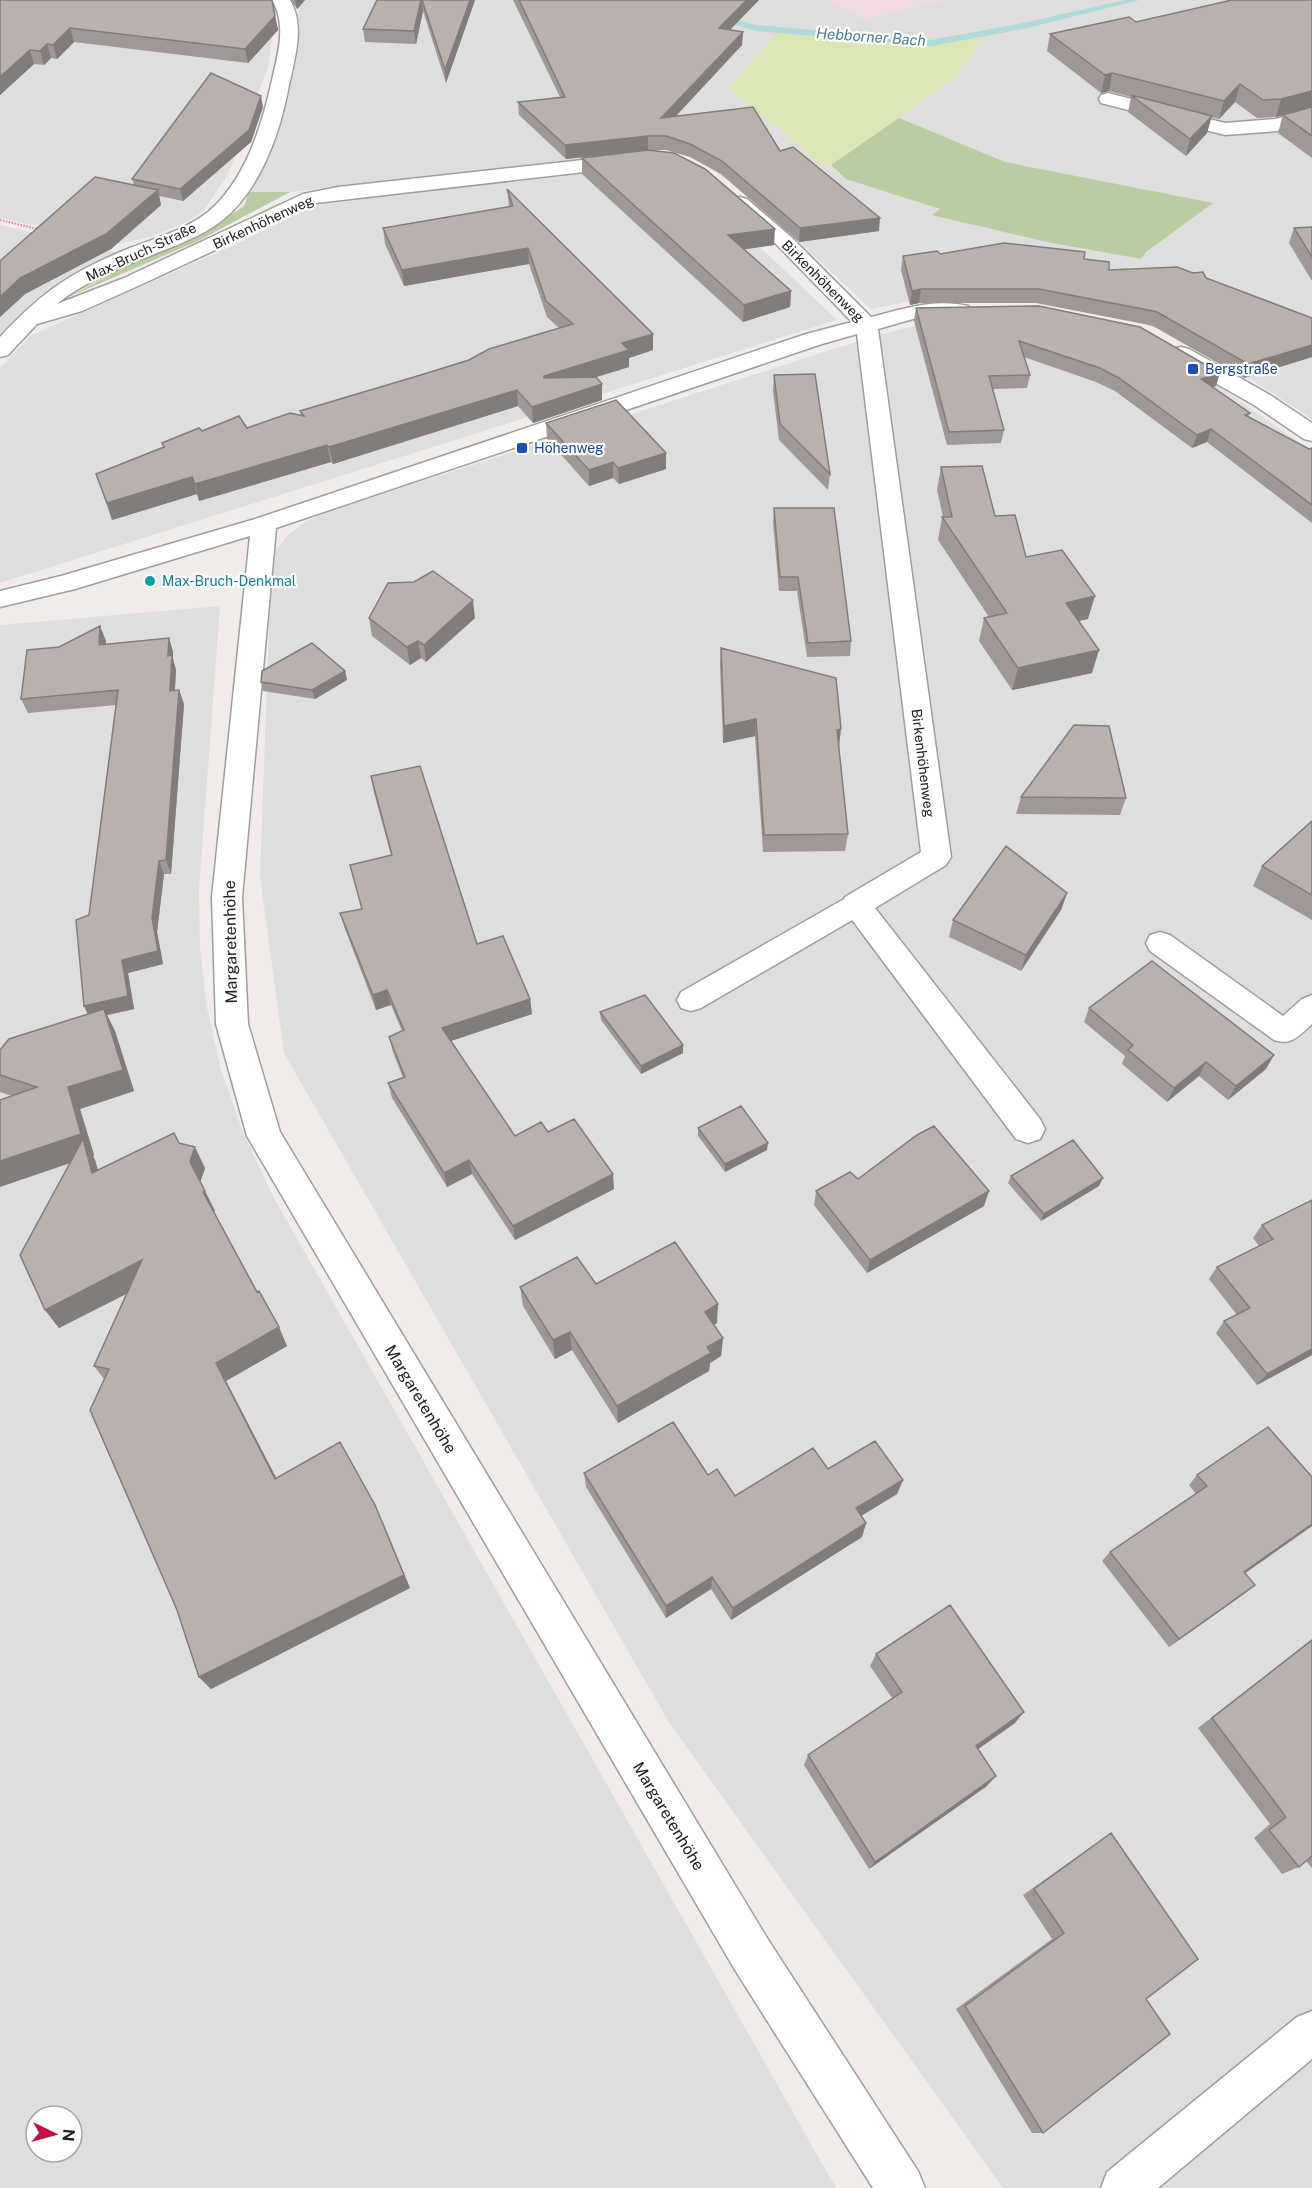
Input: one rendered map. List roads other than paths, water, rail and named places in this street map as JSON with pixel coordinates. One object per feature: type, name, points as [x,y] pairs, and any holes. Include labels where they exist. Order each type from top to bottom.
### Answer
[{"type":"street","name":"Max-Bruch-Straße","points":[[0,350],[55,295],[92,273],[184,234],[212,218],[230,203],[261,149],[279,93],[289,28],[285,5],[281,0]]},
{"type":"street","points":[[1108,99],[1225,129],[1277,125],[1312,116]]},
{"type":"street","name":"Birkenhöhenweg","points":[[29,319],[74,306],[121,286],[263,222],[310,198],[648,158]]},
{"type":"street","name":"Birkenhöhenweg","points":[[722,187],[783,240],[867,325],[936,857],[856,905]]},
{"type":"street","points":[[0,599],[66,583],[264,524],[814,339],[919,311],[978,311]]},
{"type":"street","points":[[1162,343],[1262,400],[1312,434]]},
{"type":"street","name":"Margaretenhöhe","points":[[264,524],[227,897],[232,1024],[264,1136],[751,1954],[901,2188]]},
{"type":"street","points":[[856,905],[1028,1129]]},
{"type":"lane","points":[[691,1000],[856,905]]},
{"type":"lane","points":[[1160,943],[1284,1032],[1312,1007]]},
{"type":"lane","points":[[1123,2188],[1312,2032]]},
{"type":"waterway","name":"Hebborner Bach","points":[[715,17],[756,28],[931,43],[1023,26],[1136,0]]},
{"type":"place","name":"Bergstraße","points":[[1193,369]]},
{"type":"place","name":"Höhenweg","points":[[522,448]]},
{"type":"place","name":"Max-Bruch-Denkmal","points":[[150,581]]}]
